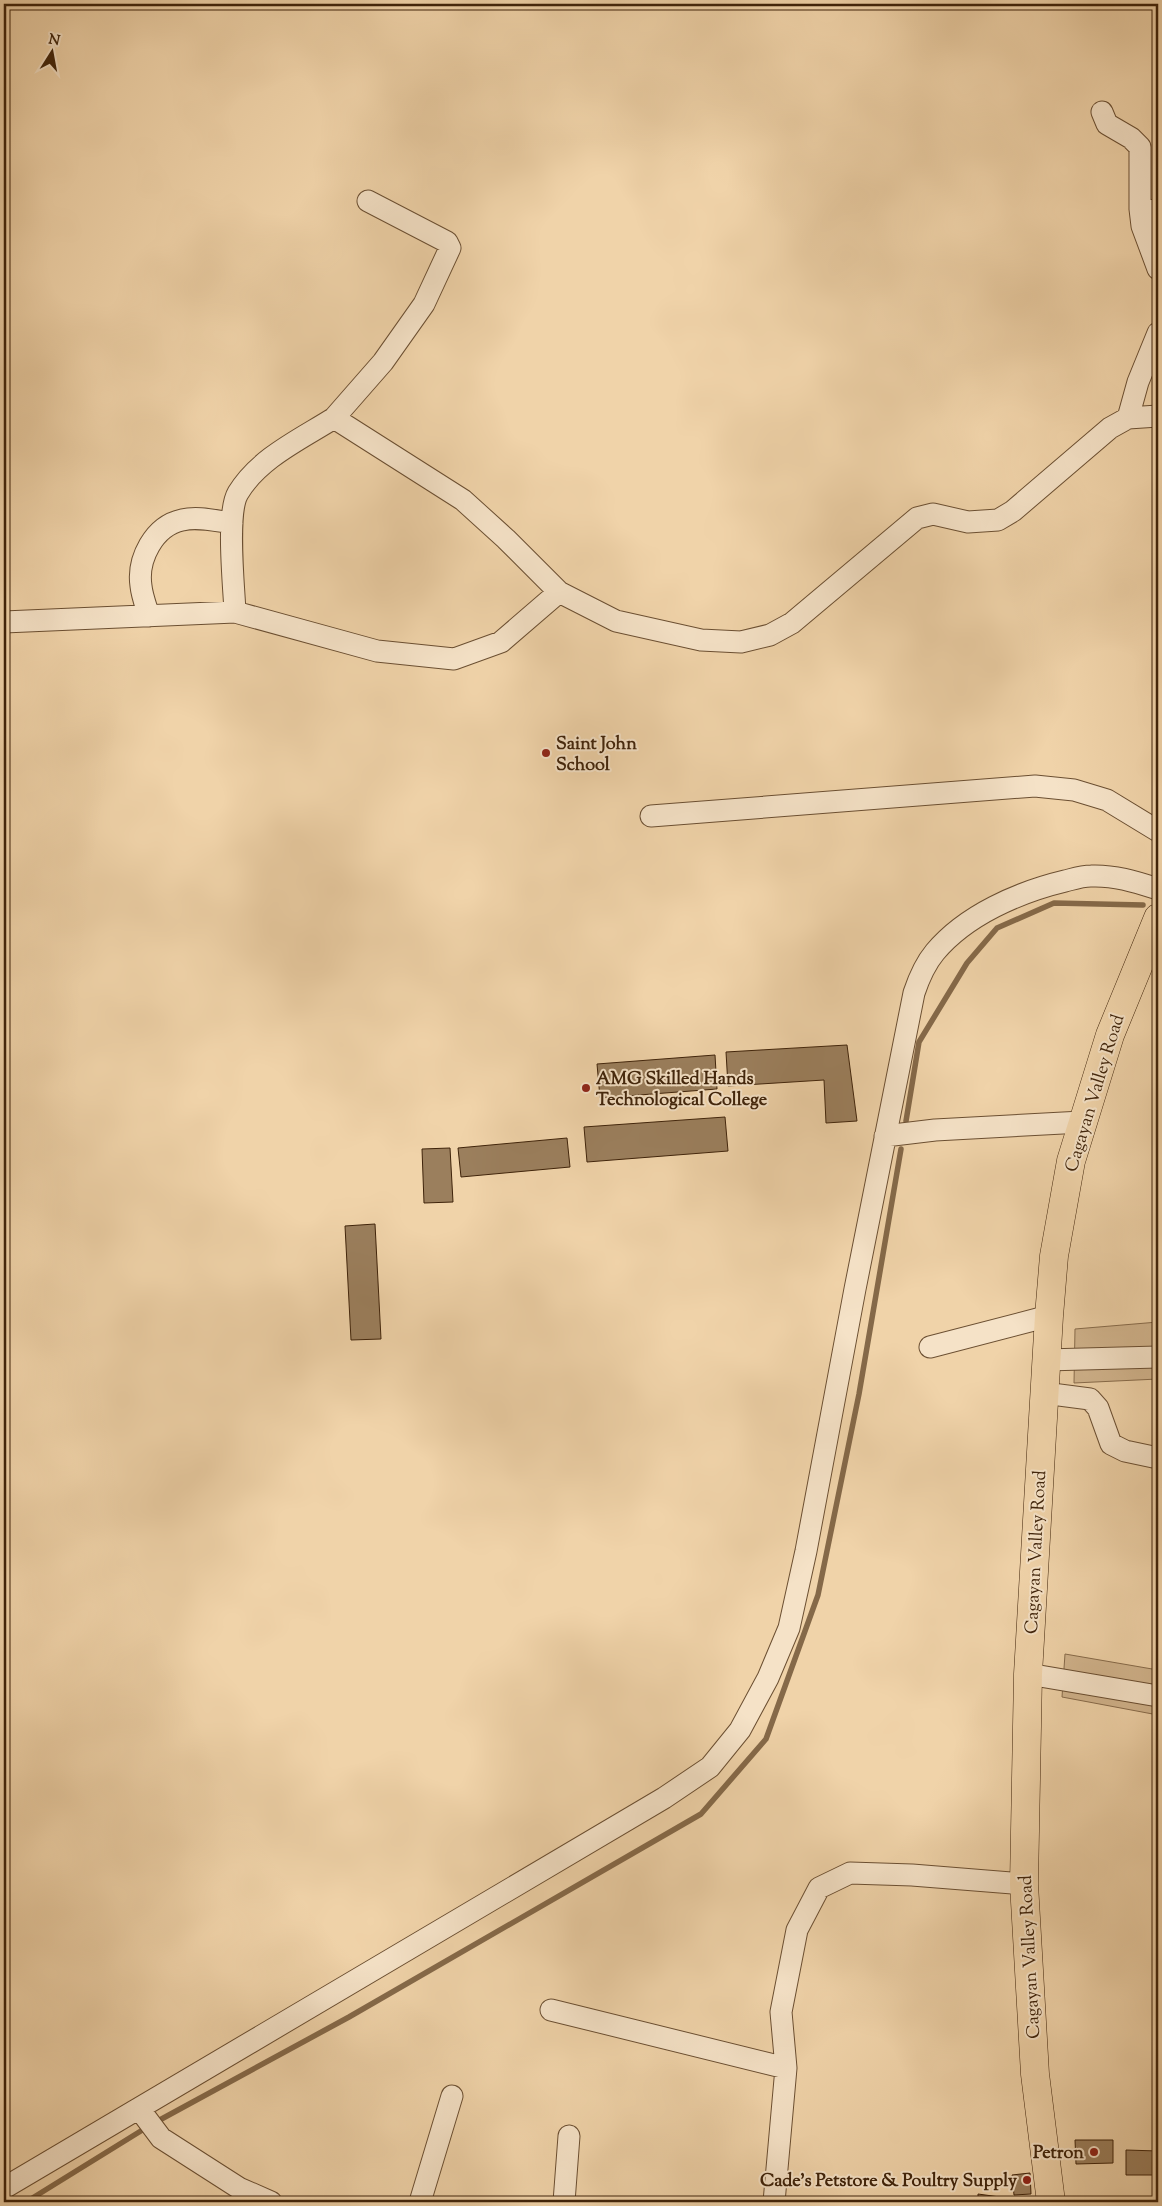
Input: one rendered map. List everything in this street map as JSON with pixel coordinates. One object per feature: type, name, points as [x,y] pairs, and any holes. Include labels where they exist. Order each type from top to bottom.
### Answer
[{"type":"highway","name":"Cagayan Valley Road","points":[[1051,2202],[1035,2074],[1024,1884],[1028,1674],[1046,1360],[1054,1256],[1071,1161],[1082,1122],[1110,1035],[1158,918]]},
{"type":"street","points":[[1102,112],[1108,124],[1132,138],[1140,147],[1149,210],[1142,226],[1158,269]]},
{"type":"street","points":[[235,612],[232,523],[236,495],[254,472],[272,457],[334,418],[384,362],[424,304],[450,248],[447,242],[368,201]]},
{"type":"street","points":[[1128,418],[1138,382],[1158,333]]},
{"type":"street","points":[[334,418],[463,500],[506,538],[559,592],[616,621],[701,640],[742,642],[770,635],[792,623],[917,518],[933,514],[968,522],[998,520],[1013,511],[1110,428],[1128,418],[1158,416]]},
{"type":"street","points":[[149,616],[141,586],[141,569],[144,556],[152,541],[167,526],[182,520],[203,519],[232,523]]},
{"type":"street","points":[[4,622],[235,612],[376,651],[454,659],[501,642],[559,592]]},
{"type":"street","points":[[651,816],[1035,786],[1074,790],[1107,800],[1158,831]]},
{"type":"street","points":[[4,2188],[140,2110],[664,1798],[710,1767],[740,1730],[768,1678],[789,1628],[806,1551],[914,992],[921,973],[936,952],[952,937],[983,913],[1017,895],[1088,875],[1115,876],[1158,889]]},
{"type":"street","points":[[885,1136],[934,1130],[1082,1122]]},
{"type":"street","points":[[930,1347],[1049,1316]]},
{"type":"street","points":[[1046,1360],[1158,1357]]},
{"type":"street","points":[[1044,1393],[1090,1399],[1098,1408],[1111,1444],[1125,1451],[1158,1458]]},
{"type":"street","points":[[1028,1674],[1158,1696]]},
{"type":"street","points":[[774,2202],[786,2068],[781,2012],[797,1930],[820,1888],[850,1873],[912,1875],[1024,1884]]},
{"type":"street","points":[[551,2010],[786,2068]]},
{"type":"street","points":[[420,2202],[452,2096]]},
{"type":"street","points":[[140,2110],[161,2138],[239,2188],[271,2202]]},
{"type":"street","points":[[564,2202],[569,2136]]},
{"type":"shaded area","points":[[1158,1322],[1158,1379],[1074,1383],[1075,1329]]},
{"type":"shaded area","points":[[1065,1654],[1158,1670],[1158,1715],[1062,1697]]},
{"type":"building","points":[[847,1045],[857,1121],[826,1123],[824,1080],[728,1086],[726,1052]]},
{"type":"building","points":[[715,1055],[717,1089],[600,1098],[597,1064]]},
{"type":"building","points":[[725,1117],[728,1151],[587,1162],[584,1127]]},
{"type":"building","points":[[567,1138],[570,1167],[461,1177],[458,1148]]},
{"type":"building","points":[[450,1148],[453,1202],[424,1203],[422,1149]]},
{"type":"building","points":[[375,1224],[381,1339],[351,1340],[345,1226]]},
{"type":"building","name":"Petron","points":[[1075,2140],[1113,2140],[1113,2163],[1076,2164]]},
{"type":"building","points":[[1126,2150],[1158,2151],[1158,2175],[1126,2175]]},
{"type":"building","points":[[1030,2173],[1031,2194],[1014,2195],[1012,2175]]},
{"type":"building","points":[[978,2194],[1036,2202],[978,2202]]},
{"type":"waterway","points":[[906,1121],[919,1042],[967,963],[997,928],[1054,903],[1143,905]]},
{"type":"waterway","points":[[156,2122],[349,2017],[701,1814],[766,1739],[818,1595],[859,1394],[901,1149]]},
{"type":"waterway","points":[[26,2202],[144,2129]]},
{"type":"place","name":"Saint John School","points":[[546,753]]},
{"type":"place","name":"AMG Skilled Hands Technological College","points":[[586,1088]]},
{"type":"place","name":"Petron","points":[[1094,2152]]},
{"type":"place","name":"Cade's Petstore & Poultry Supply","points":[[1027,2180]]}]
